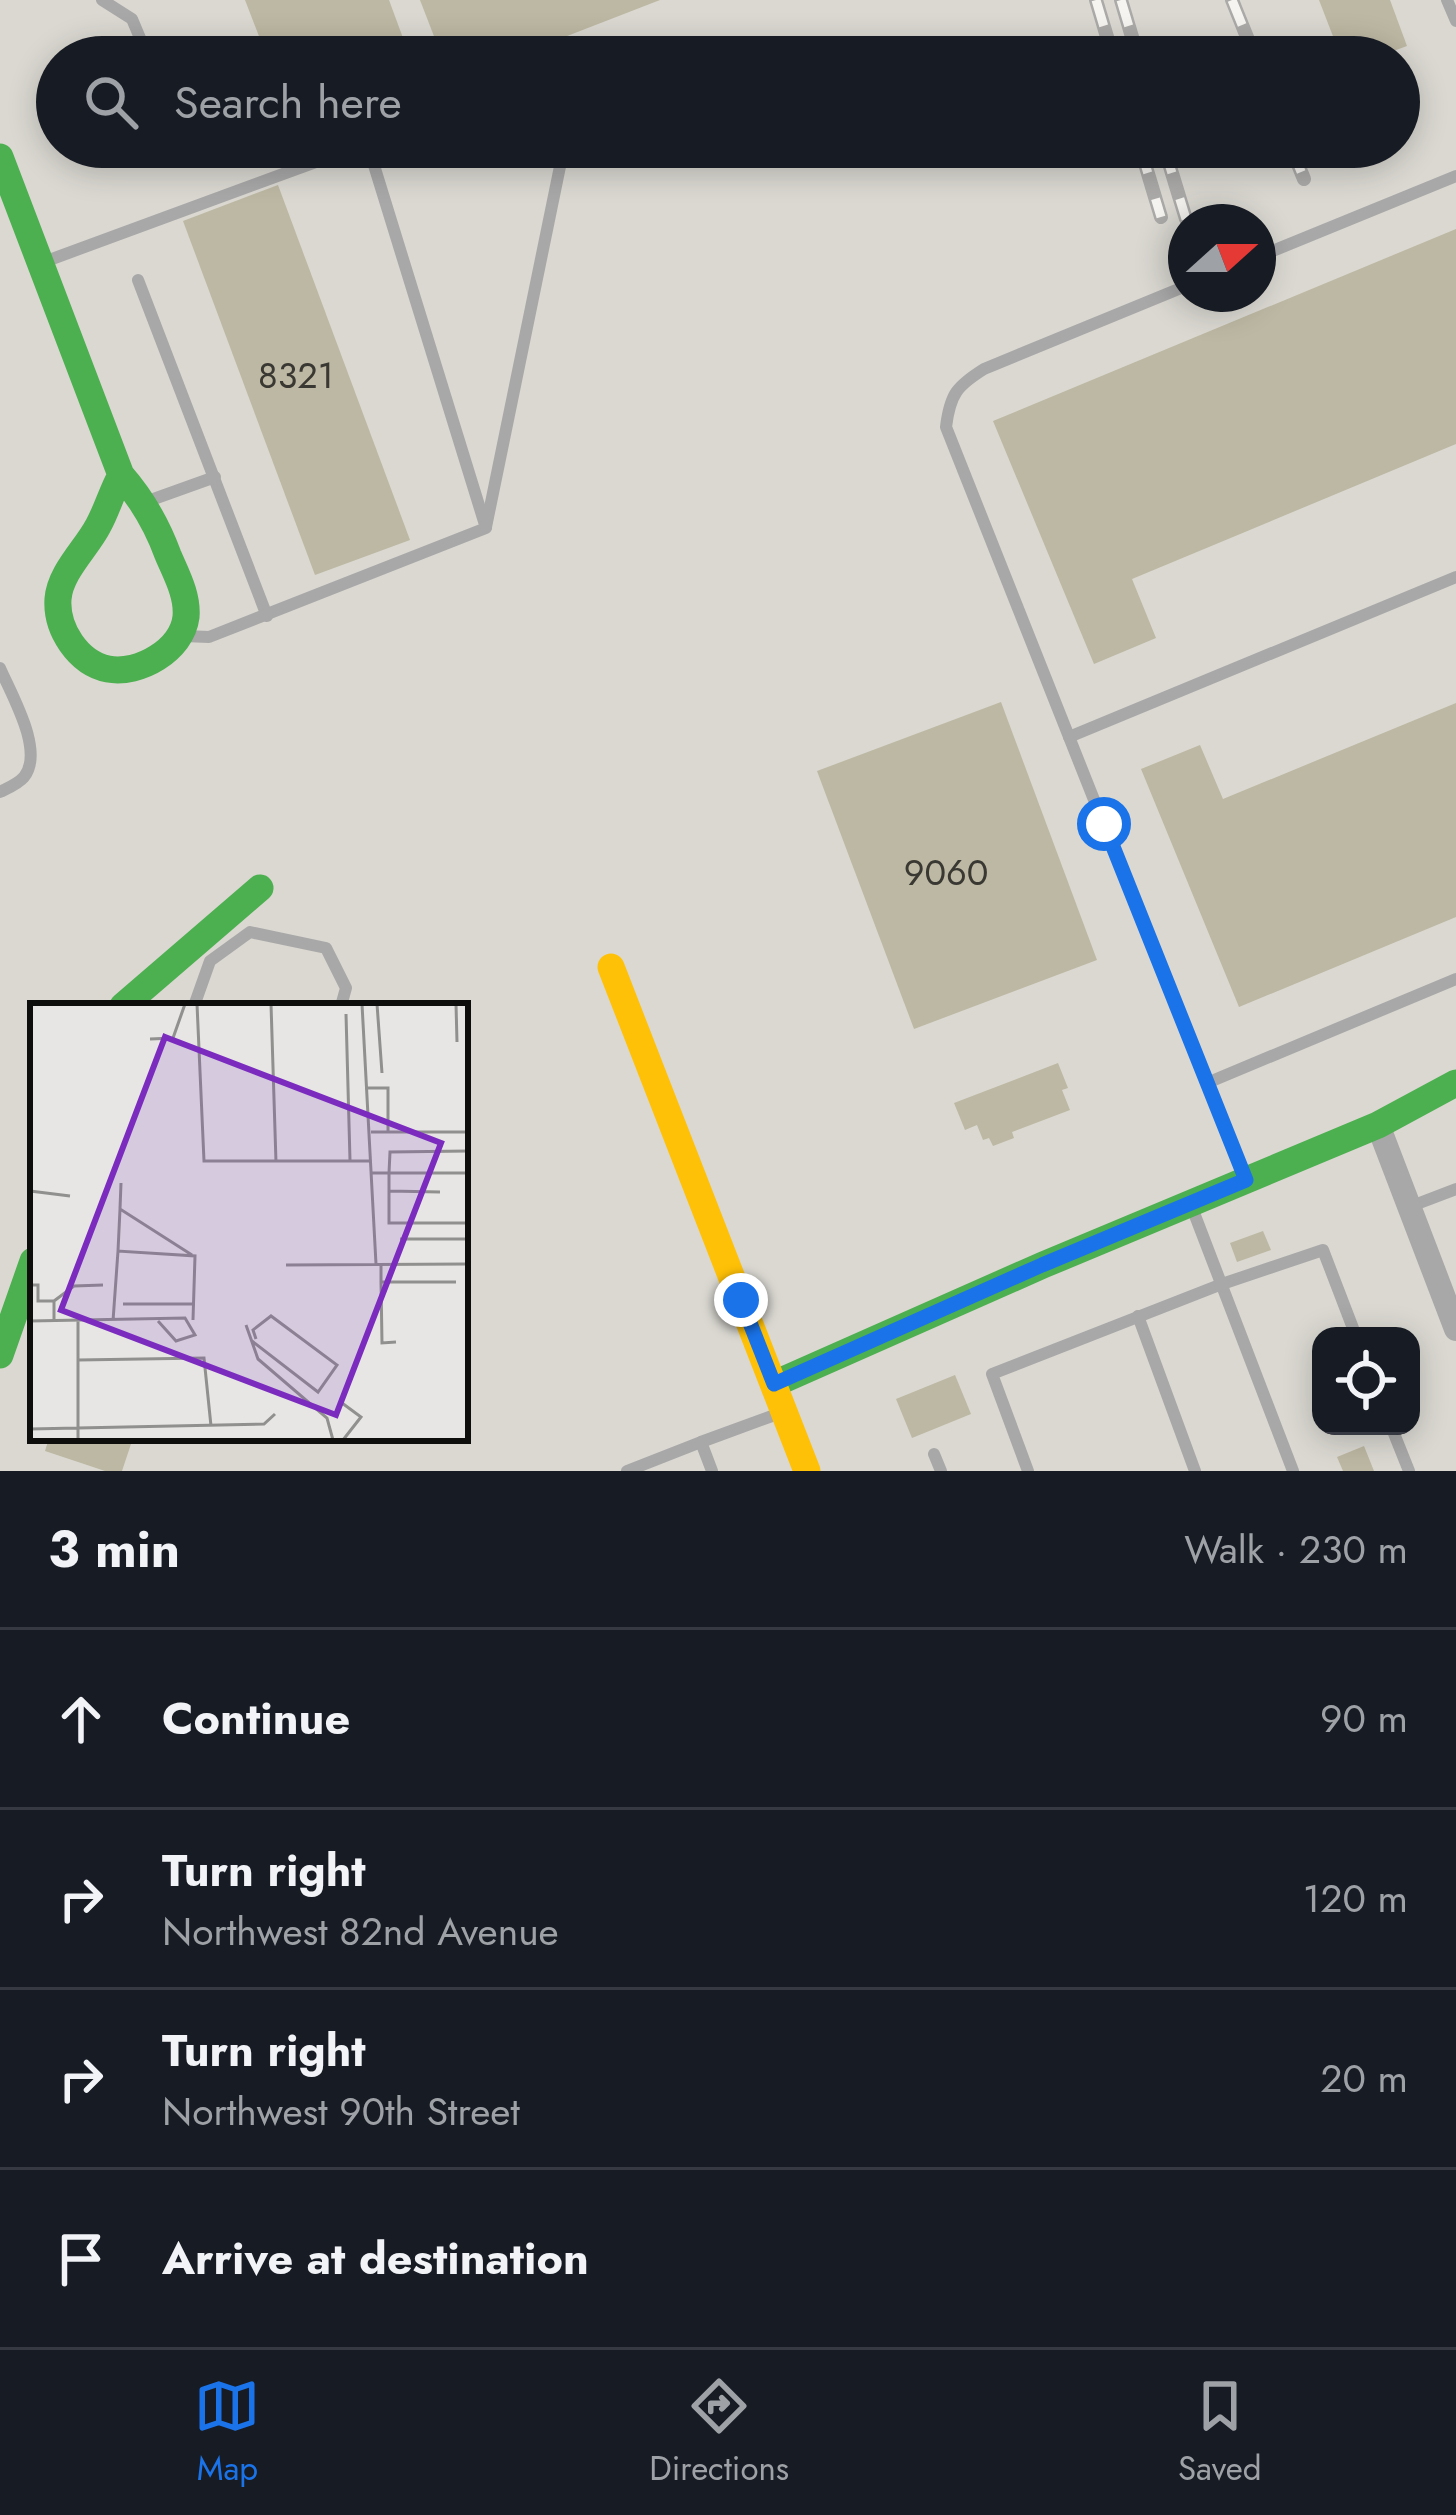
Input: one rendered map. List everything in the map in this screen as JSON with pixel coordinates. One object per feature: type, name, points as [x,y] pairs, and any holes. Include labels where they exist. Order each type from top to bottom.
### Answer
[{"type":"street","points":[[0,157],[121,475],[154,518],[183,591],[186,617],[181,636],[145,663],[121,670],[96,665],[70,643],[60,620],[58,593],[103,517],[121,475]]},
{"type":"street","points":[[127,1003],[203,952],[260,888]]},
{"type":"street","points":[[611,967],[807,1471]]},
{"type":"street","points":[[774,1384],[1378,1125],[1456,1083]]},
{"type":"street","points":[[1378,1125],[1456,1329]]},
{"type":"street","points":[[0,1355],[30,1270]]},
{"type":"lane","points":[[102,0],[132,19],[139,36]]},
{"type":"lane","points":[[1447,0],[1456,21]]},
{"type":"lane","points":[[40,263],[299,168]]},
{"type":"lane","points":[[376,168],[486,529]]},
{"type":"lane","points":[[486,529],[560,168]]},
{"type":"lane","points":[[1276,250],[1456,176]]},
{"type":"lane","points":[[139,280],[267,616]]},
{"type":"lane","points":[[1168,293],[985,369],[962,383],[949,403],[946,427],[1246,1180]]},
{"type":"lane","points":[[145,502],[215,477]]},
{"type":"lane","points":[[181,636],[209,637],[486,529]]},
{"type":"lane","points":[[1069,737],[1456,577]]},
{"type":"lane","points":[[0,668],[32,755],[25,776],[0,792]]},
{"type":"lane","points":[[194,1003],[203,952],[250,932],[326,948],[346,988],[342,1003]]},
{"type":"lane","points":[[1207,1083],[1456,980]]},
{"type":"lane","points":[[1409,1207],[1456,1189]]},
{"type":"lane","points":[[1191,1203],[1293,1471]]},
{"type":"lane","points":[[1028,1471],[992,1374],[1323,1250],[1353,1327]]},
{"type":"lane","points":[[1138,1316],[1196,1471]]},
{"type":"lane","points":[[627,1471],[784,1411]]},
{"type":"lane","points":[[1394,1435],[1408,1471]]},
{"type":"lane","points":[[701,1442],[712,1471]]},
{"type":"lane","points":[[934,1454],[941,1471]]},
{"type":"shaded area","points":[[0,0],[1456,0],[1456,1471],[0,1471]]},
{"type":"building","points":[[245,0],[389,0],[402,36],[259,36]]},
{"type":"building","points":[[420,0],[660,0],[567,36],[434,36]]},
{"type":"building","points":[[1319,0],[1390,0],[1403,36],[1333,36]]},
{"type":"building","points":[[278,185],[410,540],[315,575],[183,221]]},
{"type":"building","points":[[1456,229],[1456,444],[1132,579],[1156,638],[1094,664],[993,421],[1256,312],[1276,312],[1276,304]]},
{"type":"building","points":[[1001,702],[1097,960],[914,1029],[817,771]]},
{"type":"building","points":[[1456,703],[1456,917],[1239,1007],[1141,769],[1200,745],[1223,799]]},
{"type":"building","points":[[1058,1063],[1070,1110],[1012,1132],[1014,1138],[993,1146],[989,1138],[983,1140],[977,1125],[965,1130],[954,1103]]},
{"type":"building","points":[[1263,1231],[1271,1250],[1237,1262],[1230,1243]]},
{"type":"building","points":[[955,1375],[971,1414],[912,1438],[896,1399]]},
{"type":"building","points":[[48,1441],[132,1441],[122,1471],[105,1471],[45,1451]]},
{"type":"building","points":[[1364,1446],[1374,1471],[1343,1471],[1337,1457]]},
{"type":"railway","points":[[1096,0],[1107,36]]},
{"type":"railway","points":[[1121,0],[1132,36]]},
{"type":"railway","points":[[1232,0],[1247,36]]},
{"type":"railway","points":[[1146,168],[1161,217]]},
{"type":"railway","points":[[1170,168],[1181,204]]},
{"type":"railway","points":[[1300,168],[1304,179]]},
{"type":"traffic: fast","points":[[0,157],[121,475],[154,523],[183,593],[183,629],[168,650],[145,664],[120,670],[97,666],[78,652],[65,633],[58,599],[63,579],[98,526],[121,475]]},
{"type":"traffic: fast","points":[[126,1003],[260,888]]},
{"type":"traffic: fast","points":[[774,1384],[1378,1125],[1456,1083]]},
{"type":"traffic: fast","points":[[0,1355],[30,1270]]},
{"type":"traffic: slow","points":[[611,967],[807,1471]]},
{"type":"route","points":[[741,1300],[774,1384],[1246,1180],[1104,824]]}]
